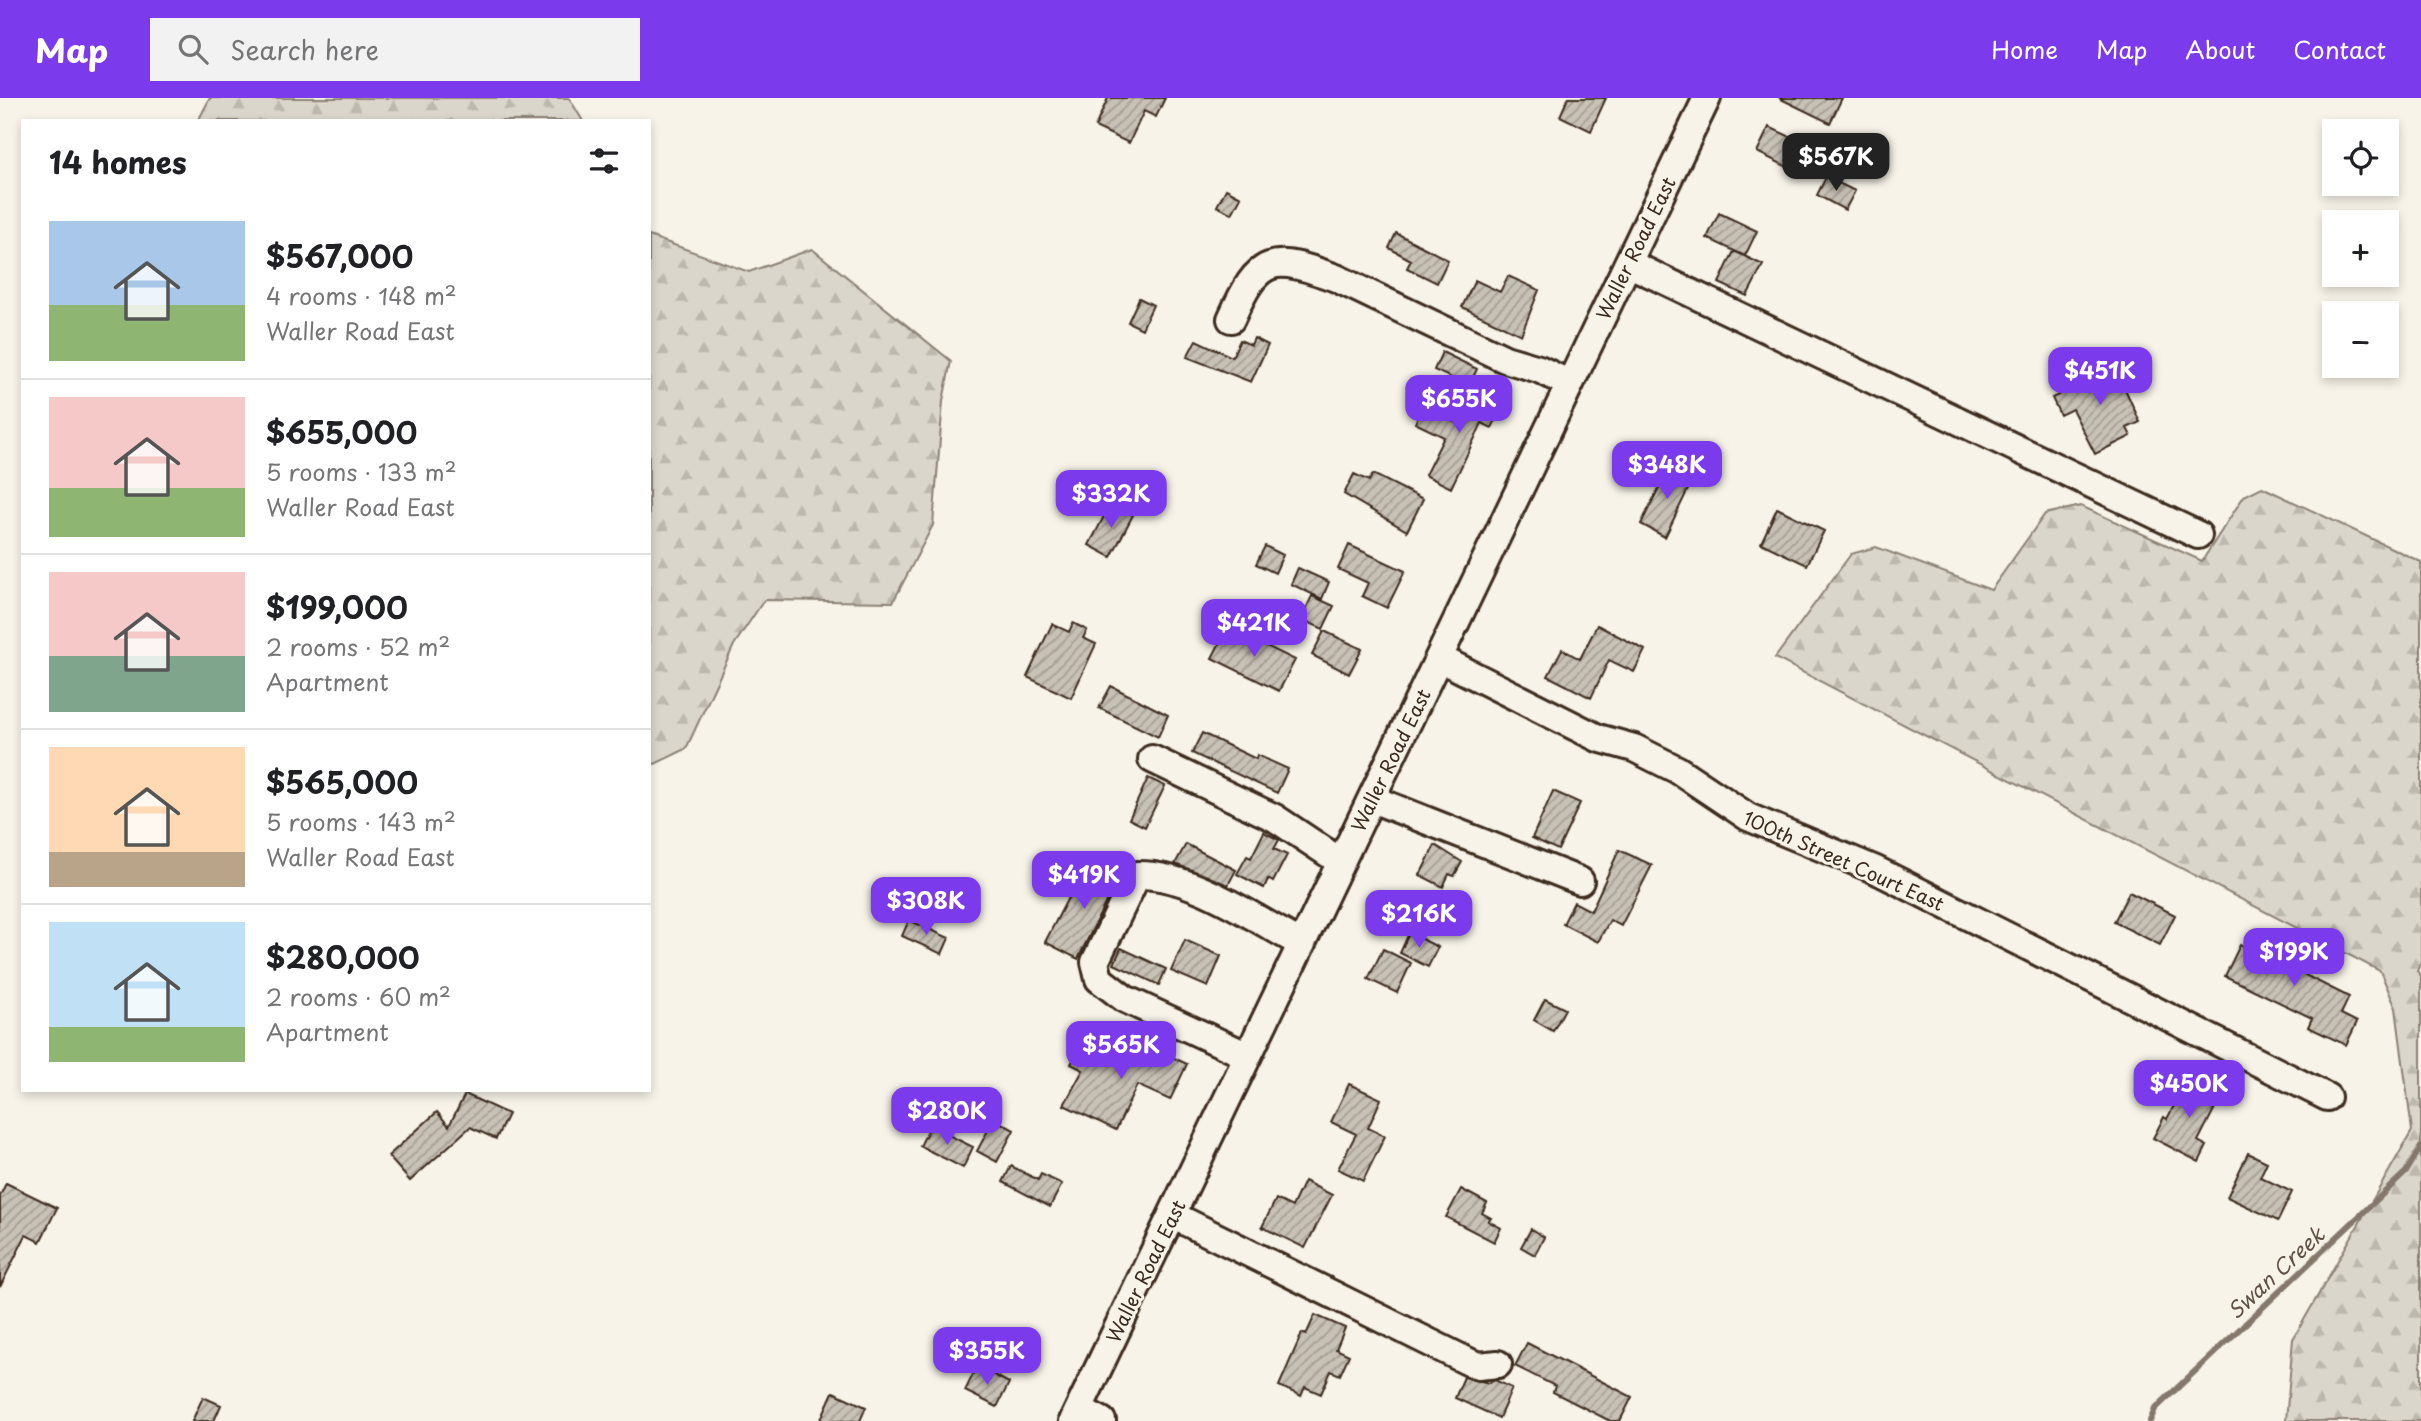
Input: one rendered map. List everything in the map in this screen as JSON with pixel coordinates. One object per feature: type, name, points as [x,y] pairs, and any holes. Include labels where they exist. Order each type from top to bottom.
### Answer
[{"type":"street","name":"Waller Road East","points":[[1085,1417],[1172,1215],[1707,98]]},
{"type":"street","points":[[1628,263],[2198,535]]},
{"type":"street","points":[[1231,318],[1251,277],[1260,268],[1279,264],[1307,267],[1505,359],[1539,369],[1570,384]]},
{"type":"street","name":"100th Street Court East","points":[[1439,658],[1598,738],[1634,748],[1678,770],[1748,817],[1876,870],[2327,1097]]},
{"type":"street","points":[[1152,760],[1276,818],[1341,862]]},
{"type":"street","points":[[1372,799],[1580,881]]},
{"type":"street","points":[[1248,1056],[1125,999],[1099,979],[1096,962],[1107,937],[1137,875],[1156,875],[1185,882],[1302,944]]},
{"type":"street","points":[[1172,1215],[1467,1361],[1478,1366],[1498,1364]]},
{"type":"green space","points":[[210,98],[569,98],[582,119],[199,119]]},
{"type":"green space","points":[[651,237],[749,272],[812,249],[951,361],[943,401],[933,525],[893,602],[764,600],[734,645],[686,749],[655,764],[651,762]]},
{"type":"green space","points":[[2262,487],[2421,562],[2421,962],[2417,971],[2421,976],[2421,1421],[2286,1421],[2293,1339],[2412,1131],[2396,1008],[2380,971],[1775,658],[1851,554],[1876,547],[1991,590],[2045,514],[2081,506],[2202,561],[2244,496]]},
{"type":"building","points":[[1108,98],[1165,98],[1156,117],[1144,111],[1129,143],[1095,127]]},
{"type":"building","points":[[1568,98],[1606,98],[1591,131],[1560,116]]},
{"type":"building","points":[[1779,98],[1842,98],[1830,123]]},
{"type":"building","points":[[1769,127],[1795,139],[1792,145],[1812,154],[1802,174],[1757,152]]},
{"type":"building","points":[[1826,177],[1855,191],[1845,210],[1817,195]]},
{"type":"building","points":[[1226,189],[1241,197],[1232,214],[1217,206]]},
{"type":"building","points":[[1719,213],[1757,231],[1745,256],[1707,238]]},
{"type":"building","points":[[1396,233],[1448,260],[1437,283],[1407,268],[1411,260],[1389,248]]},
{"type":"building","points":[[1734,251],[1763,265],[1747,296],[1719,283]]},
{"type":"building","points":[[1508,276],[1539,290],[1521,335],[1462,307],[1475,280],[1500,292]]},
{"type":"building","points":[[1139,298],[1153,305],[1142,329],[1128,322]]},
{"type":"building","points":[[1254,338],[1268,345],[1251,382],[1187,357],[1196,340],[1232,357],[1240,340],[1251,345]]},
{"type":"building","points":[[1442,352],[1477,369],[1469,386],[1434,370]]},
{"type":"building","points":[[2111,358],[2140,422],[2127,428],[2131,436],[2095,454],[2072,409],[2060,415],[2052,398],[2085,382],[2080,374]]},
{"type":"building","points":[[1480,387],[1506,399],[1492,428],[1482,423],[1451,488],[1425,475],[1444,437],[1415,423],[1423,406],[1458,424],[1460,421],[1464,423]]},
{"type":"building","points":[[1670,465],[1694,477],[1665,537],[1641,524]]},
{"type":"building","points":[[1354,474],[1369,481],[1373,474],[1423,499],[1407,531],[1344,494]]},
{"type":"building","points":[[1111,503],[1133,515],[1111,557],[1089,545]]},
{"type":"building","points":[[1777,508],[1824,531],[1807,565],[1761,543]]},
{"type":"building","points":[[1349,545],[1405,571],[1387,608],[1362,596],[1368,583],[1338,569]]},
{"type":"building","points":[[1265,546],[1283,555],[1275,573],[1256,564]]},
{"type":"building","points":[[1298,568],[1329,582],[1322,599],[1291,584]]},
{"type":"building","points":[[1312,596],[1334,606],[1323,629],[1301,619]]},
{"type":"building","points":[[1073,623],[1087,630],[1083,638],[1096,644],[1071,698],[1027,677],[1052,624],[1069,632]]},
{"type":"building","points":[[1597,625],[1645,650],[1634,672],[1609,660],[1591,698],[1548,676],[1562,649],[1580,659]]},
{"type":"building","points":[[1228,627],[1295,660],[1279,691],[1212,658]]},
{"type":"building","points":[[1324,631],[1362,649],[1349,674],[1312,655]]},
{"type":"building","points":[[1111,686],[1168,715],[1158,737],[1099,708]]},
{"type":"building","points":[[1202,733],[1256,759],[1257,755],[1288,769],[1277,793],[1192,753]]},
{"type":"building","points":[[1148,778],[1165,786],[1145,827],[1129,819]]},
{"type":"building","points":[[1553,791],[1580,803],[1558,850],[1532,838]]},
{"type":"building","points":[[1264,832],[1279,840],[1274,849],[1287,855],[1273,882],[1268,879],[1264,888],[1237,874],[1247,856],[1251,858]]},
{"type":"building","points":[[1186,844],[1236,870],[1228,885],[1175,864]]},
{"type":"building","points":[[1435,845],[1462,862],[1454,876],[1449,874],[1443,887],[1420,875]]},
{"type":"building","points":[[1619,850],[1652,865],[1621,926],[1610,920],[1598,942],[1563,924],[1574,902],[1591,911]]},
{"type":"building","points":[[1103,856],[1123,867],[1078,959],[1045,942],[1071,892],[1081,898]]},
{"type":"building","points":[[2129,892],[2175,915],[2160,945],[2114,922]]},
{"type":"building","points":[[909,920],[949,938],[942,954],[902,936]]},
{"type":"building","points":[[1409,933],[1438,947],[1428,967],[1400,953]]},
{"type":"building","points":[[2284,936],[2308,947],[2300,963],[2308,967],[2305,975],[2349,997],[2341,1014],[2357,1022],[2346,1045],[2308,1027],[2312,1018],[2225,976],[2240,945],[2272,961]]},
{"type":"building","points":[[1185,940],[1221,956],[1208,987],[1171,971]]},
{"type":"building","points":[[1121,948],[1166,969],[1159,985],[1114,964]]},
{"type":"building","points":[[1383,949],[1411,963],[1397,993],[1368,979]]},
{"type":"building","points":[[1545,999],[1565,1009],[1553,1031],[1534,1020]]},
{"type":"building","points":[[1138,1041],[1187,1064],[1170,1100],[1137,1085],[1116,1130],[1064,1105],[1083,1070],[1071,1064],[1081,1044],[1124,1066]]},
{"type":"building","points":[[2189,1077],[2222,1094],[2198,1141],[2207,1146],[2199,1162],[2153,1138],[2164,1117],[2167,1119]]},
{"type":"building","points":[[1349,1084],[1381,1099],[1368,1128],[1385,1136],[1363,1181],[1338,1169],[1356,1134],[1331,1122]]},
{"type":"building","points":[[465,1094],[508,1114],[496,1139],[470,1127],[410,1181],[388,1156],[437,1112],[449,1126]]},
{"type":"building","points":[[994,1119],[1014,1130],[997,1162],[977,1151]]},
{"type":"building","points":[[930,1126],[973,1147],[963,1168],[920,1146]]},
{"type":"building","points":[[2248,1153],[2267,1162],[2260,1177],[2292,1192],[2278,1221],[2227,1197]]},
{"type":"building","points":[[1011,1166],[1038,1180],[1041,1174],[1062,1184],[1050,1207],[1003,1182]]},
{"type":"building","points":[[1304,1181],[1332,1195],[1305,1248],[1262,1227],[1276,1199],[1292,1207]]},
{"type":"building","points":[[6,1183],[57,1208],[40,1242],[26,1235],[0,1287],[0,1196]]},
{"type":"building","points":[[1461,1189],[1487,1203],[1482,1213],[1491,1218],[1488,1221],[1501,1228],[1494,1242],[1446,1217]]},
{"type":"building","points":[[1531,1229],[1544,1237],[1535,1255],[1521,1247]]},
{"type":"building","points":[[1315,1315],[1345,1328],[1336,1349],[1349,1355],[1340,1375],[1331,1371],[1321,1394],[1305,1387],[1301,1396],[1279,1386],[1302,1333],[1306,1335]]},
{"type":"building","points":[[1527,1343],[1632,1397],[1620,1421],[1610,1421],[1553,1392],[1555,1386],[1515,1366]]},
{"type":"building","points":[[977,1366],[1009,1383],[997,1407],[965,1391]]},
{"type":"building","points":[[1464,1377],[1489,1383],[1495,1380],[1512,1388],[1499,1418],[1455,1398]]},
{"type":"building","points":[[833,1392],[866,1407],[860,1421],[820,1421]]},
{"type":"building","points":[[203,1397],[221,1405],[214,1421],[192,1421]]},
{"type":"waterway","name":"Swan Creek","points":[[2150,1421],[2155,1409],[2406,1172],[2421,1147]]}]
